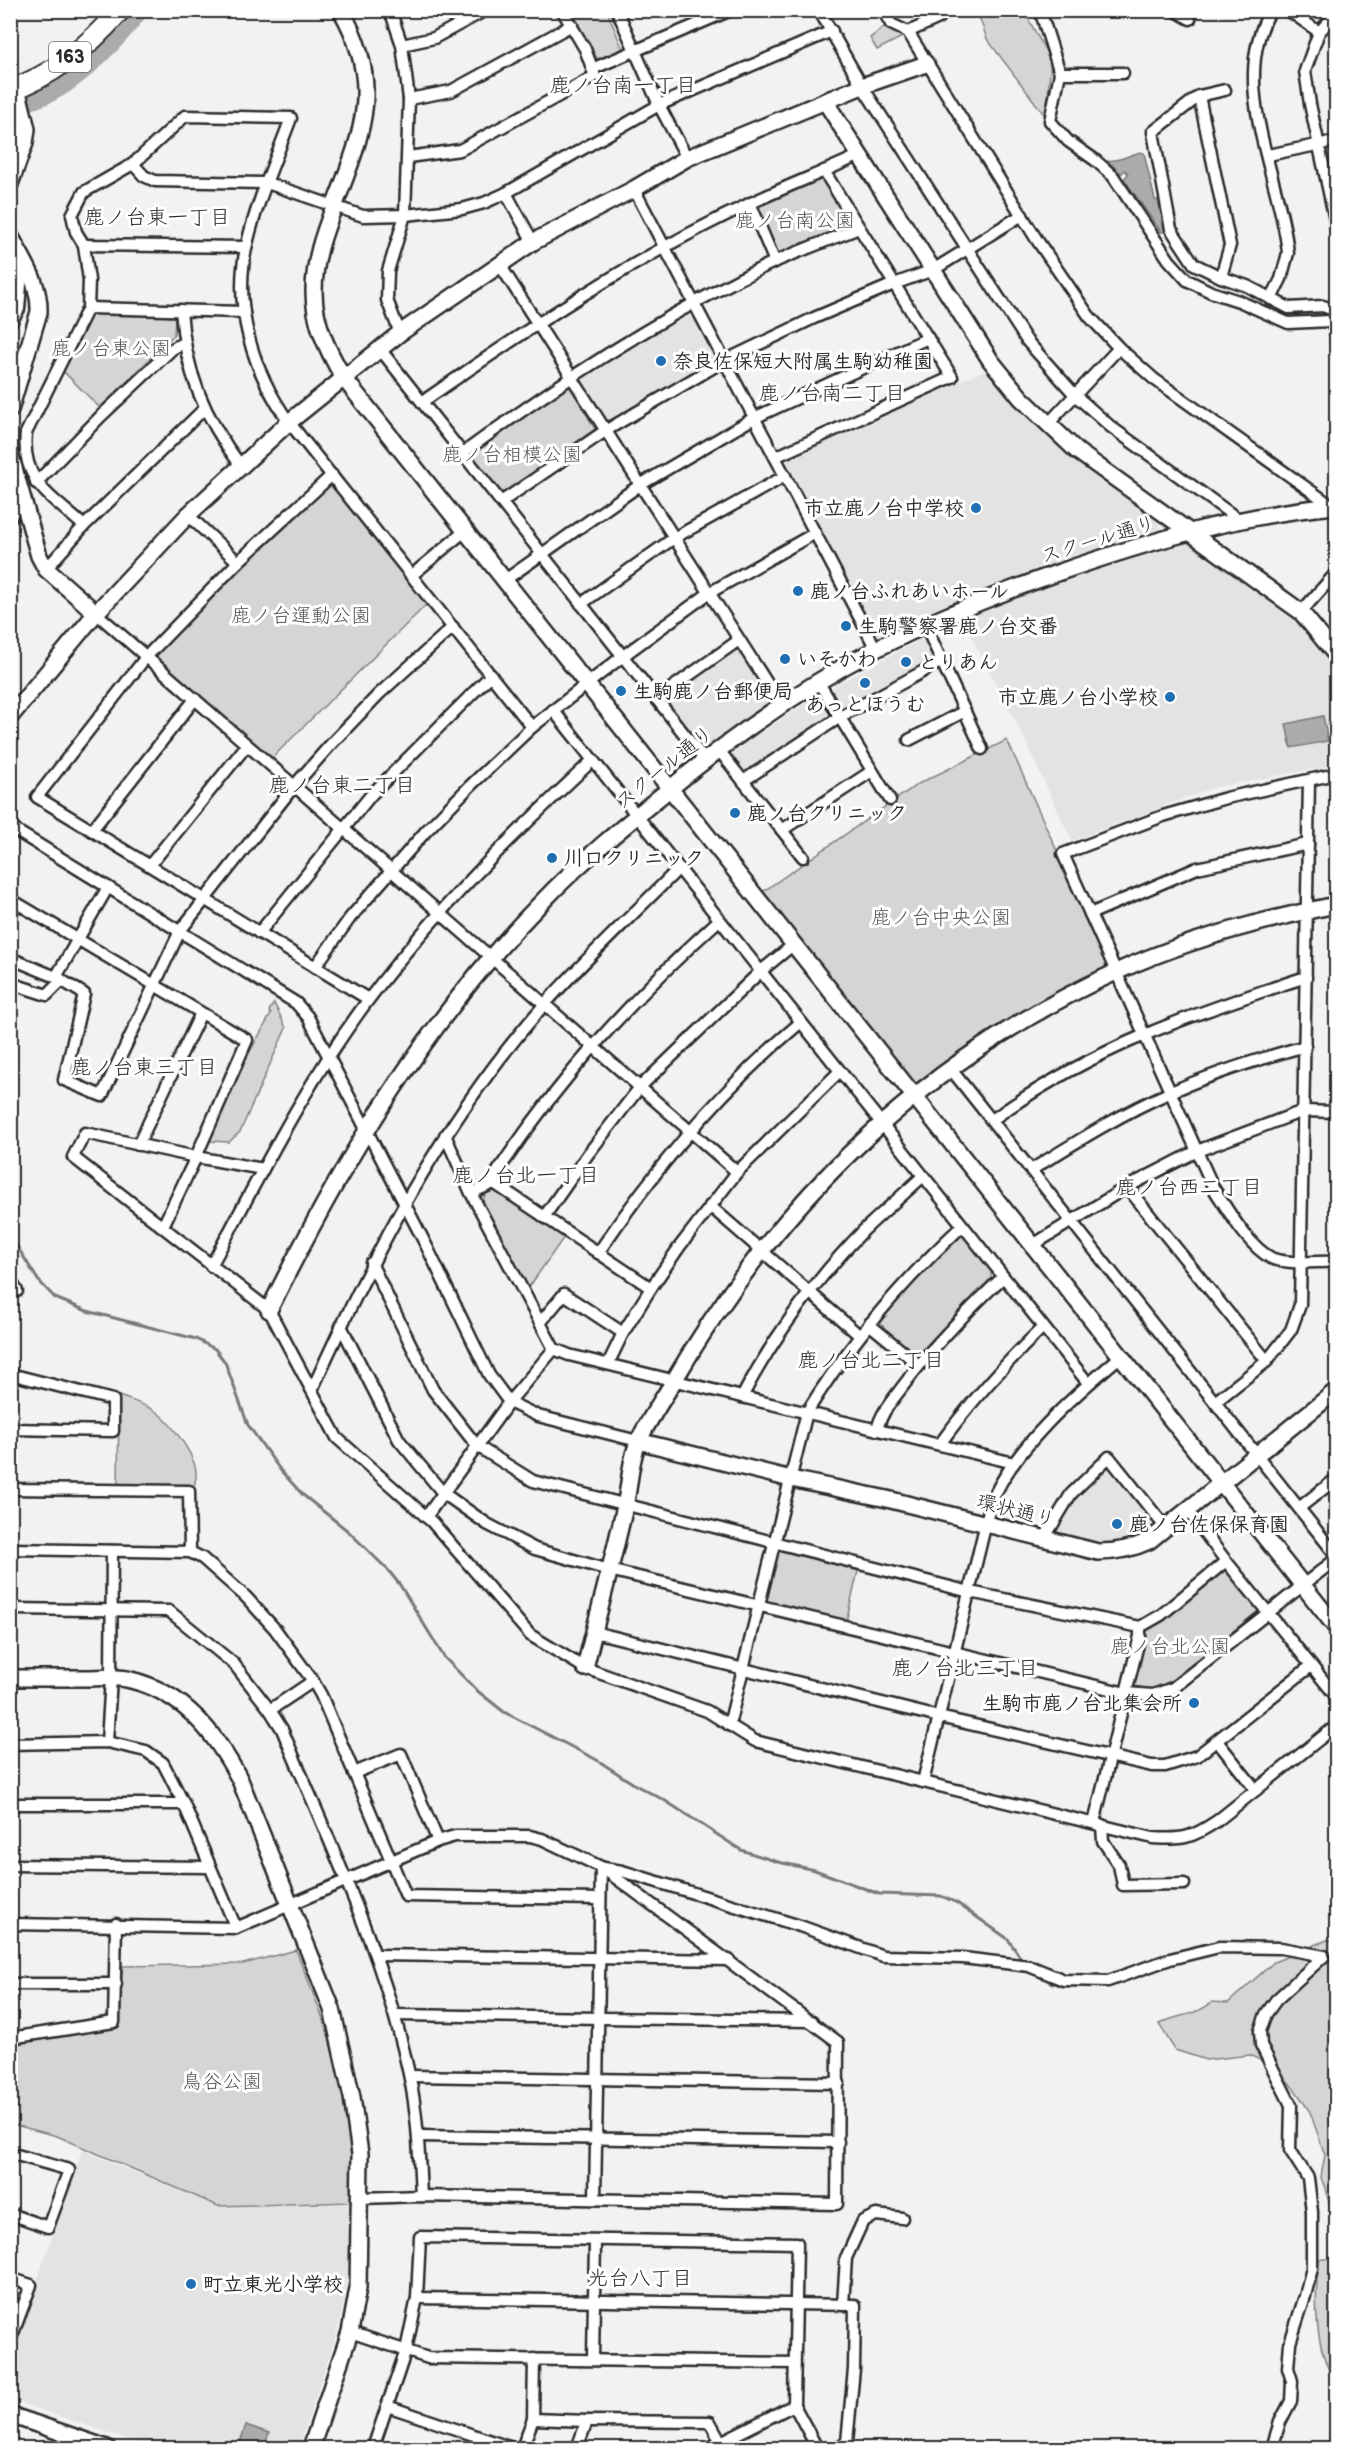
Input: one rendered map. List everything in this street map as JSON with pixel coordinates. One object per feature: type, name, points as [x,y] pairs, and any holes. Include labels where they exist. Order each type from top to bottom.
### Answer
[{"type":"highway","name":"163","points":[[15,93],[73,55],[107,26],[120,10]]},
{"type":"street","points":[[341,10],[362,59],[365,102],[363,125],[318,252],[314,292],[315,308],[325,345],[343,377],[1336,1627]]},
{"type":"street","points":[[390,10],[402,45],[409,99],[405,215],[388,271],[387,290],[387,300],[400,333]]},
{"type":"street","points":[[402,45],[434,38],[486,10]]},
{"type":"street","points":[[408,156],[460,150],[595,76],[585,49],[562,10]]},
{"type":"street","points":[[617,10],[659,105],[687,158]]},
{"type":"street","points":[[592,69],[731,10]]},
{"type":"street","points":[[819,10],[862,86],[1027,341],[1075,395],[1111,427],[1238,519]]},
{"type":"street","points":[[883,10],[891,24],[908,32],[1059,275],[1089,316],[1119,348],[1154,379],[1334,506]]},
{"type":"street","points":[[1040,10],[1060,73],[1050,121],[1068,141],[1095,159],[1113,176],[1169,260],[1187,280],[1288,323],[1330,321],[1336,336]]},
{"type":"street","points":[[1174,10],[1190,19]]},
{"type":"street","points":[[1271,10],[1259,41],[1253,87],[1288,253],[1281,279],[1271,299]]},
{"type":"street","points":[[1288,10],[1319,33]]},
{"type":"street","points":[[1336,14],[1319,33],[1305,71],[1305,83],[1336,225]]},
{"type":"street","points":[[908,32],[939,18]]},
{"type":"street","points":[[409,99],[451,91],[572,25]]},
{"type":"street","points":[[133,164],[144,176],[155,181],[267,183],[363,216],[405,215],[462,209],[484,203],[506,193],[659,105],[832,31]]},
{"type":"street","points":[[10,717],[96,613],[189,515],[289,422],[400,333],[533,242],[634,189],[687,158],[862,86],[926,64]]},
{"type":"street","points":[[1060,73],[1123,73]]},
{"type":"street","points":[[1225,90],[1199,96],[1153,132],[1171,229],[1194,264],[1247,286],[1289,308],[1323,306],[1336,311]]},
{"type":"street","points":[[10,184],[25,143],[25,123],[15,93]]},
{"type":"street","points":[[1199,96],[1230,245],[1221,277]]},
{"type":"street","points":[[825,101],[992,361],[1021,398],[1077,451],[1301,612],[1336,655]]},
{"type":"street","points":[[84,526],[36,483],[27,462],[26,433],[88,308],[89,280],[84,245],[76,232],[72,215],[84,192],[133,164],[185,116],[291,118],[246,247],[243,268],[244,312],[252,350],[263,378],[274,402],[289,422],[532,727]]},
{"type":"street","points":[[10,133],[25,123]]},
{"type":"street","points":[[1268,154],[1336,141]]},
{"type":"street","points":[[422,402],[536,323],[665,248],[750,203],[860,155]]},
{"type":"street","points":[[775,457],[952,377],[824,171]]},
{"type":"street","points":[[634,189],[876,649]]},
{"type":"street","points":[[506,193],[533,242]]},
{"type":"street","points":[[750,203],[775,262]]},
{"type":"street","points":[[501,502],[605,431],[724,361],[814,318],[933,270],[1022,215]]},
{"type":"street","points":[[462,453],[570,377],[694,303],[775,262],[859,228]]},
{"type":"street","points":[[10,235],[39,296],[39,312],[10,410]]},
{"type":"street","points":[[84,245],[246,247]]},
{"type":"street","points":[[10,324],[19,309],[23,259]]},
{"type":"street","points":[[500,265],[781,705]]},
{"type":"street","points":[[88,308],[244,312]]},
{"type":"street","points":[[181,310],[183,343],[205,408],[241,466]]},
{"type":"street","points":[[505,580],[640,484],[754,418],[928,338]]},
{"type":"street","points":[[36,483],[101,416],[172,349],[183,343]]},
{"type":"street","points":[[1048,423],[1119,348]]},
{"type":"street","points":[[380,349],[704,759]]},
{"type":"street","points":[[46,569],[84,526],[205,408]]},
{"type":"street","points":[[10,454],[39,556],[46,569],[737,1172]]},
{"type":"street","points":[[332,475],[238,562],[146,657],[38,797],[368,999]]},
{"type":"street","points":[[581,604],[674,538],[785,476]]},
{"type":"street","points":[[10,519],[21,496]]},
{"type":"street","name":"スクール通り","points":[[269,1310],[305,1238],[366,1131],[433,1032],[492,957],[540,903],[637,815],[704,759],[781,705],[876,649],[926,627],[955,611],[1089,562],[1238,519],[1334,506]]},
{"type":"street","points":[[189,515],[238,562]]},
{"type":"street","points":[[411,576],[466,530]]},
{"type":"street","points":[[315,967],[350,918],[391,870],[470,786],[532,727],[623,656],[710,593],[815,533]]},
{"type":"street","points":[[1301,612],[1336,573]]},
{"type":"street","points":[[10,958],[59,978],[84,994],[64,1080],[102,1096],[180,931],[294,786],[379,694],[453,627]]},
{"type":"street","points":[[926,627],[982,749]]},
{"type":"street","points":[[657,699],[740,640]]},
{"type":"street","points":[[743,781],[840,717],[942,661]]},
{"type":"street","points":[[259,933],[343,828],[412,752],[491,675]]},
{"type":"street","points":[[819,683],[890,800]]},
{"type":"street","points":[[92,830],[195,699]]},
{"type":"street","points":[[554,710],[1088,1383]]},
{"type":"street","points":[[909,740],[965,711]]},
{"type":"street","points":[[150,865],[247,745]]},
{"type":"street","points":[[718,749],[803,857]]},
{"type":"street","points":[[211,1266],[263,1169],[329,1058],[368,999],[439,912],[516,831],[593,760]]},
{"type":"street","points":[[782,830],[872,771]]},
{"type":"street","points":[[1336,774],[1226,798],[1163,816],[1063,854],[1214,1189],[1248,1238],[1270,1258],[1336,1262]]},
{"type":"street","points":[[1215,1402],[1267,1361],[1291,1330],[1300,1305],[1309,780]]},
{"type":"street","points":[[10,827],[296,1002],[308,1017],[404,1202],[489,1375],[509,1402],[538,1416],[638,1441]]},
{"type":"street","points":[[1090,914],[1197,868],[1308,844]]},
{"type":"street","points":[[312,1390],[371,1263],[404,1202],[445,1135],[500,1059],[545,1004],[679,868]]},
{"type":"street","points":[[10,983],[47,995],[59,978],[108,887]]},
{"type":"street","points":[[10,899],[247,1040],[163,1226]]},
{"type":"street","points":[[585,1668],[626,1505],[638,1441],[703,1331],[760,1250],[834,1167],[881,1123],[950,1068],[1006,1031],[1116,972],[1227,931],[1336,905]]},
{"type":"street","points":[[471,1193],[494,1183],[498,1171],[543,1105],[593,1046],[669,966],[719,920]]},
{"type":"street","points":[[544,1216],[640,1087],[761,972],[794,944]]},
{"type":"street","points":[[992,1120],[1094,1057],[1144,1034],[1226,1003],[1306,977]]},
{"type":"street","points":[[138,1146],[201,1013]]},
{"type":"street","points":[[598,1253],[646,1184],[689,1130],[761,1056],[801,1022]]},
{"type":"street","points":[[1031,1170],[1094,1131],[1170,1092],[1242,1065],[1305,1046]]},
{"type":"street","points":[[341,1326],[399,1440],[443,1493],[487,1524],[535,1549],[609,1570],[1126,1693],[1153,1695],[1173,1688],[1336,1557],[950,1068]]},
{"type":"street","points":[[608,1364],[623,1333],[651,1288],[710,1206],[737,1172],[840,1071]]},
{"type":"street","points":[[1033,1245],[1127,1186],[1197,1151],[1303,1111],[1336,1112]]},
{"type":"street","points":[[263,1169],[138,1146],[85,1132],[74,1157],[269,1310],[337,1438],[426,1517],[530,1635],[585,1668],[707,1711],[755,1741],[1153,1838],[1178,1840],[1201,1832],[1336,1726]]},
{"type":"street","points":[[445,1135],[471,1193],[554,1349],[1014,1463]]},
{"type":"street","points":[[742,1396],[761,1362],[811,1293],[864,1230],[923,1176]]},
{"type":"street","points":[[494,1183],[651,1288]]},
{"type":"street","points":[[1127,1186],[1267,1361]]},
{"type":"street","points":[[710,1206],[859,1335]]},
{"type":"street","points":[[729,1725],[807,1412],[831,1373],[859,1335],[926,1259],[962,1226]]},
{"type":"street","points":[[371,1263],[433,1390],[477,1446],[533,1481],[970,1592],[1140,1627],[1161,1615],[1226,1561]]},
{"type":"street","points":[[877,1430],[880,1416],[919,1365],[968,1311],[1003,1277]]},
{"type":"street","points":[[10,1279],[17,1291]]},
{"type":"street","points":[[540,1323],[564,1294],[623,1333]]},
{"type":"street","points":[[869,1324],[919,1365]]},
{"type":"street","points":[[940,1444],[983,1388],[1043,1327]]},
{"type":"street","points":[[426,1517],[509,1402],[554,1349]]},
{"type":"street","points":[[923,1782],[997,1487],[1014,1463],[1088,1383],[1121,1356]]},
{"type":"street","points":[[10,1374],[113,1400],[113,1431],[10,1429]]},
{"type":"street","name":"環状通り","points":[[638,1441],[791,1479],[887,1499],[1098,1552],[1115,1552],[1149,1541],[1336,1391]]},
{"type":"street","points":[[1044,1539],[1071,1494],[1109,1457],[1166,1528]]},
{"type":"street","points":[[1299,1508],[1336,1479]]},
{"type":"street","points":[[10,1489],[189,1491],[190,1552]]},
{"type":"street","points":[[1188,1511],[1336,1696]]},
{"type":"street","points":[[10,1549],[190,1552],[202,1557],[246,1597],[275,1629],[313,1681],[406,1896],[600,1899]]},
{"type":"street","points":[[107,1742],[111,1678],[112,1551]]},
{"type":"street","points":[[10,1609],[169,1611],[234,1664],[270,1710],[282,1730],[376,1955],[396,2015],[410,2076],[418,2136],[421,2196]]},
{"type":"street","points":[[1140,1627],[1140,1636],[1110,1758],[1098,1824],[1103,1841],[1119,1865],[1123,1885],[1184,1884]]},
{"type":"street","points":[[594,1632],[1110,1758],[1138,1764],[1165,1766],[1197,1756],[1311,1666]]},
{"type":"street","points":[[10,1677],[130,1680],[170,1696],[206,1726],[240,1780],[332,2009],[352,2097],[360,2154],[358,2288],[350,2332],[311,2448]]},
{"type":"street","points":[[270,1710],[313,1681]]},
{"type":"street","points":[[1217,1741],[1256,1790]]},
{"type":"street","points":[[10,1744],[107,1742],[146,1751],[163,1763],[184,1804],[236,1928]]},
{"type":"street","points":[[354,1773],[401,1754],[438,1841]]},
{"type":"street","points":[[10,1804],[184,1804]]},
{"type":"street","points":[[10,1924],[116,1924],[236,1928],[438,1841],[455,1836],[530,1836],[542,1839],[601,1867],[813,2021],[838,2042],[837,2204],[421,2196],[360,2198]]},
{"type":"street","points":[[10,1864],[209,1867]]},
{"type":"street","points":[[595,2199],[601,1867]]},
{"type":"street","points":[[601,1867],[622,1871],[800,1926],[883,1956],[963,1958],[1029,1966],[1064,1980],[1108,1981],[1170,1959],[1219,1947],[1281,1948],[1324,1956],[1276,2000],[1266,2014],[1260,2031],[1261,2045],[1291,2105],[1290,2150],[1308,2178],[1312,2212],[1311,2268],[1290,2343],[1288,2368],[1292,2381],[1291,2401],[1280,2422],[1272,2448]]},
{"type":"street","points":[[10,2038],[114,2022],[116,1924]]},
{"type":"street","points":[[376,1955],[729,1960]]},
{"type":"street","points":[[10,1984],[116,1984]]},
{"type":"street","points":[[396,2015],[813,2021]]},
{"type":"street","points":[[410,2076],[839,2083]]},
{"type":"street","points":[[418,2136],[838,2142]]},
{"type":"street","points":[[10,2152],[69,2170],[48,2227],[10,2214]]},
{"type":"street","points":[[843,2305],[846,2258],[863,2221],[876,2215],[902,2218]]},
{"type":"street","points":[[373,2448],[406,2350],[417,2298],[420,2237],[797,2243],[794,2405],[817,2448]]},
{"type":"street","points":[[593,2360],[595,2241]]},
{"type":"street","points":[[10,2278],[31,2285],[10,2340]]},
{"type":"street","points":[[417,2298],[594,2299],[855,2305],[854,2368],[848,2442],[836,2448]]},
{"type":"street","points":[[350,2332],[428,2358],[794,2363]]},
{"type":"street","points":[[522,2448],[533,2419],[534,2359]]},
{"type":"street","points":[[709,2448],[794,2405]]},
{"type":"street","points":[[387,2406],[512,2448]]},
{"type":"street","points":[[10,2415],[107,2448]]},
{"type":"street","points":[[533,2419],[710,2422],[720,2442]]},
{"type":"street","points":[[577,2448],[587,2421]]},
{"type":"shaded area","points":[[1140,152],[1144,153],[1155,200],[1158,200],[1166,232],[1161,232],[1124,179],[1128,174],[1125,170],[1121,174],[1108,161]]},
{"type":"shaded area","points":[[689,313],[696,315],[717,356],[715,362],[613,422],[605,420],[580,383],[583,375]]},
{"type":"shaded area","name":"市立鹿ノ台中学校","points":[[987,370],[1055,441],[1088,468],[1156,514],[1160,530],[1038,568],[881,641],[873,637],[785,468],[789,458],[903,403]]},
{"type":"shaded area","name":"市立鹿ノ台小学校","points":[[1189,538],[1299,617],[1336,663],[1336,765],[1212,788],[1072,841],[1020,730],[961,617],[1013,595]]},
{"type":"shaded area","points":[[921,639],[929,642],[934,655],[932,662],[846,708],[839,706],[830,693],[836,685]]},
{"type":"shaded area","points":[[738,647],[771,698],[768,705],[709,746],[701,747],[667,703],[669,695]]},
{"type":"shaded area","points":[[822,697],[831,711],[829,718],[748,771],[740,771],[730,757],[733,751],[814,698]]},
{"type":"shaded area","points":[[1323,716],[1328,741],[1291,748],[1286,724]]},
{"type":"shaded area","points":[[1110,1465],[1152,1520],[1151,1527],[1126,1541],[1114,1544],[1058,1535],[1053,1531],[1076,1496],[1101,1467]]},
{"type":"shaded area","name":"町立東光小学校","points":[[82,2150],[218,2207],[349,2204],[348,2268],[344,2300],[337,2333],[298,2448],[153,2448],[11,2400],[11,2356]]},
{"type":"shaded area","points":[[246,2425],[269,2433],[264,2448],[238,2448]]},
{"type":"green space","points":[[568,11],[607,11],[624,52],[600,63]]},
{"type":"green space","points":[[977,11],[1024,11],[1051,61],[1046,117],[987,39]]},
{"type":"green space","points":[[887,25],[904,36],[877,50],[870,38]]},
{"type":"green space","name":"鹿ノ台南公園","points":[[824,178],[852,226],[777,258],[755,207]]},
{"type":"green space","name":"鹿ノ台東公園","points":[[88,312],[175,317],[174,335],[100,408],[63,371]]},
{"type":"green space","name":"鹿ノ台相模公園","points":[[569,384],[595,429],[502,494],[467,452]]},
{"type":"green space","name":"鹿ノ台運動公園","points":[[325,485],[333,486],[428,603],[270,760],[157,661],[158,651],[238,565]]},
{"type":"green space","name":"鹿ノ台中央公園","points":[[1007,740],[1110,969],[1015,1015],[916,1083],[910,1081],[761,893],[918,784]]},
{"type":"green space","points":[[274,1003],[286,1028],[240,1132],[229,1142],[211,1141],[209,1137],[234,1080],[271,1014],[269,1011]]},
{"type":"green space","points":[[497,1190],[564,1237],[527,1290],[481,1205],[487,1191]]},
{"type":"green space","points":[[957,1235],[963,1235],[991,1271],[991,1278],[916,1356],[876,1325],[884,1312]]},
{"type":"green space","points":[[119,1396],[153,1410],[169,1424],[195,1465],[194,1486],[118,1485]]},
{"type":"green space","points":[[778,1548],[859,1567],[846,1622],[765,1602]]},
{"type":"green space","name":"鹿ノ台北公園","points":[[1225,1566],[1259,1610],[1172,1680],[1151,1690],[1132,1685],[1144,1627]]},
{"type":"green space","points":[[1336,1939],[1336,2384],[1323,2355],[1316,2307],[1319,2259],[1329,2259],[1335,2253],[1335,2221],[1321,2177],[1325,2155],[1310,2112],[1278,2069],[1250,2055],[1206,2060],[1175,2050],[1159,2024],[1200,2010],[1212,2002],[1228,2003],[1274,1962],[1327,1940]]},
{"type":"green space","name":"鳥谷公園","points":[[296,1950],[340,2062],[351,2118],[354,2202],[218,2206],[57,2136],[11,2124],[11,2042],[116,2025],[123,1966],[243,1964]]},
{"type":"waterway","points":[[10,108],[50,93],[74,78],[111,44],[140,10]]},
{"type":"waterway","points":[[10,1235],[38,1280],[55,1298],[87,1311],[196,1339],[215,1349],[225,1362],[248,1425],[281,1471],[303,1495],[348,1531],[388,1570],[400,1585],[444,1657],[475,1689],[504,1712],[597,1760],[741,1850],[778,1862],[815,1870],[879,1894],[941,1896],[957,1903],[1008,1939],[1024,1963]]},
{"type":"waterway","points":[[1041,1976],[1053,1984]]},
{"type":"place","name":"奈良佐保短大附属生駒幼稚園","points":[[661,361]]},
{"type":"place","name":"市立鹿ノ台中学校","points":[[976,508]]},
{"type":"place","name":"鹿ノ台ふれあいホール","points":[[798,591]]},
{"type":"place","name":"生駒警察署鹿ノ台交番","points":[[846,626]]},
{"type":"place","name":"いそかわ","points":[[785,659]]},
{"type":"place","name":"とりあん","points":[[906,662]]},
{"type":"place","name":"あっとほうむ","points":[[865,683]]},
{"type":"place","name":"生駒鹿ノ台郵便局","points":[[621,691]]},
{"type":"place","name":"市立鹿ノ台小学校","points":[[1170,697]]},
{"type":"place","name":"鹿ノ台クリニック","points":[[735,813]]},
{"type":"place","name":"川口クリニック","points":[[552,858]]},
{"type":"place","name":"鹿ノ台佐保保育園","points":[[1117,1524]]},
{"type":"place","name":"生駒市鹿ノ台北集会所","points":[[1194,1703]]},
{"type":"place","name":"町立東光小学校","points":[[191,2284]]},
{"type":"district","name":"鹿ノ台南一丁目","points":[[623,85]]},
{"type":"district","name":"鹿ノ台東一丁目","points":[[157,217]]},
{"type":"district","name":"鹿ノ台南二丁目","points":[[832,393]]},
{"type":"district","name":"鹿ノ台東二丁目","points":[[342,785]]},
{"type":"district","name":"鹿ノ台東三丁目","points":[[144,1067]]},
{"type":"district","name":"鹿ノ台北一丁目","points":[[526,1175]]},
{"type":"district","name":"鹿ノ台西二丁目","points":[[1189,1187]]},
{"type":"district","name":"鹿ノ台北二丁目","points":[[871,1360]]},
{"type":"district","name":"鹿ノ台北三丁目","points":[[965,1668]]},
{"type":"district","name":"光台八丁目","points":[[640,2278]]}]
